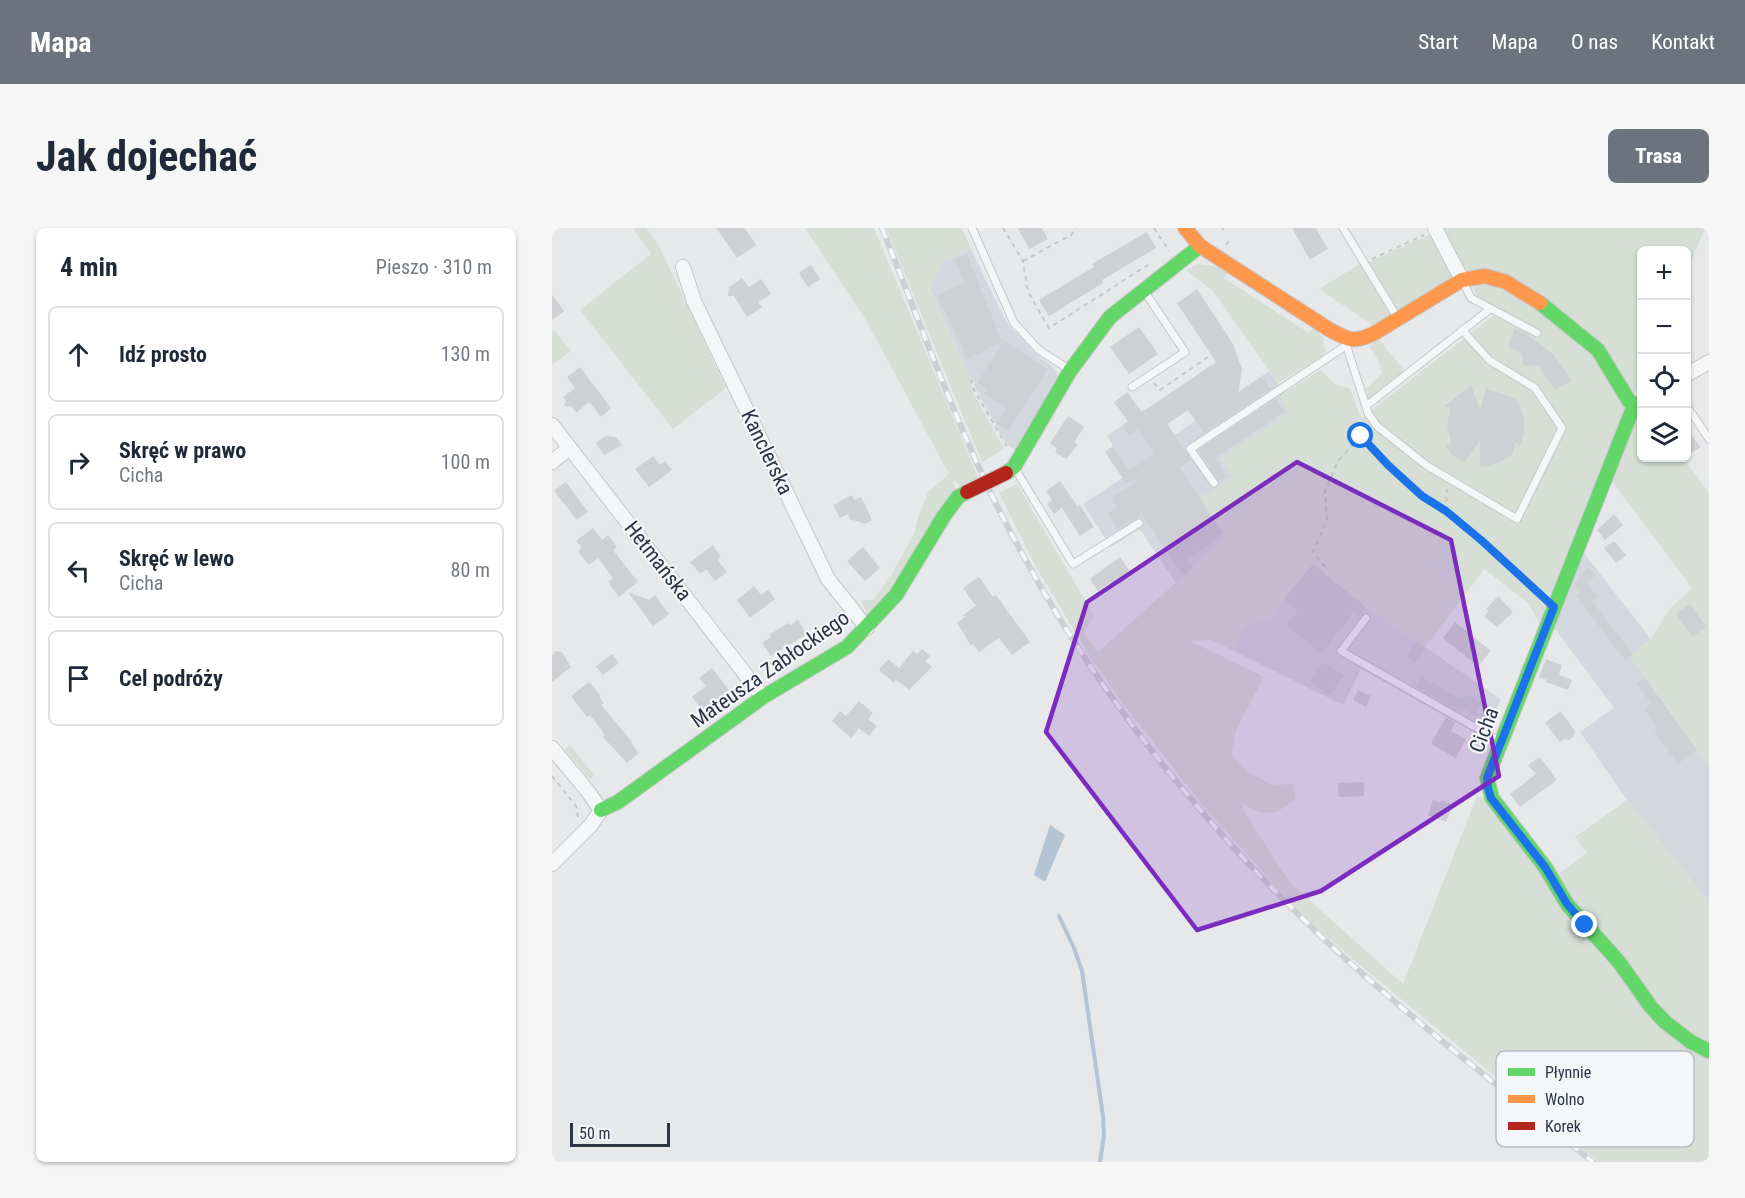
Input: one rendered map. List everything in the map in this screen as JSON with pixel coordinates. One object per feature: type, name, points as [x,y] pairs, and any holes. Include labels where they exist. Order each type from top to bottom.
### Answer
[{"type":"street","points":[[1185,228],[1200,246],[1348,344],[1398,319],[1462,280],[1485,276],[1506,282],[1543,305],[1598,350],[1629,401],[1637,404]]},
{"type":"street","points":[[1435,229],[1462,280]]},
{"type":"street","points":[[1010,470],[1022,454],[1071,371],[1110,317],[1200,246]]},
{"type":"street","name":"Kanclerska","points":[[683,267],[694,301],[828,579],[867,628]]},
{"type":"street","points":[[1691,372],[1709,362]]},
{"type":"street","name":"Cicha","points":[[1637,406],[1501,742],[1487,778],[1488,788],[1491,798],[1545,867],[1567,904],[1619,962],[1651,1007],[1665,1022],[1691,1042],[1709,1051]]},
{"type":"street","name":"Hetmańska","points":[[552,425],[763,697]]},
{"type":"street","points":[[552,462],[569,448]]},
{"type":"street","name":"Mateusza Zabłockiego","points":[[600,810],[618,801],[763,697],[847,646],[896,596],[957,497],[1010,470]]},
{"type":"street","points":[[552,748],[600,810],[591,825],[552,864]]},
{"type":"lane","points":[[972,228],[1014,323],[1038,350],[1071,371]]},
{"type":"lane","points":[[1343,228],[1398,319]]},
{"type":"lane","points":[[1462,280],[1471,298],[1537,333]]},
{"type":"lane","points":[[1132,387],[1185,352],[1144,291]]},
{"type":"lane","points":[[1367,409],[1490,309]]},
{"type":"lane","points":[[1214,483],[1190,449],[1348,344],[1367,409],[1377,426],[1426,465],[1517,519],[1562,428],[1535,388],[1489,360],[1462,330]]},
{"type":"lane","points":[[1688,408],[1709,439]]},
{"type":"lane","points":[[1010,470],[1073,564],[1139,523]]},
{"type":"lane","points":[[1366,618],[1341,651],[1501,742]]},
{"type":"path","points":[[1004,228],[1023,261],[1028,292],[1049,328],[1150,264]]},
{"type":"path","points":[[1023,261],[1071,235],[1077,228]]},
{"type":"path","points":[[1154,228],[1170,252]]},
{"type":"path","points":[[1364,263],[1435,229]]},
{"type":"path","points":[[1149,375],[1160,390],[1211,355]]},
{"type":"path","points":[[971,379],[973,388],[1005,447],[1022,454]]},
{"type":"path","points":[[1325,567],[1312,552],[1327,520],[1325,491],[1338,461],[1361,436],[1367,409]]},
{"type":"path","points":[[1361,436],[1422,496],[1446,511],[1554,607]]},
{"type":"path","points":[[1446,511],[1447,478]]},
{"type":"path","points":[[552,776],[576,806],[581,836]]},
{"type":"highlighted area","points":[[1297,462],[1451,540],[1499,776],[1321,891],[1197,930],[1046,732],[1087,602]]},
{"type":"shaded area","points":[[633,228],[646,228],[660,248],[726,388],[673,429],[580,310],[651,254]]},
{"type":"shaded area","points":[[805,228],[874,228],[979,480],[960,488],[956,481],[953,482],[956,489],[892,593],[867,613],[861,600],[873,600],[892,574],[915,532],[928,492],[949,474],[866,320]]},
{"type":"shaded area","points":[[886,228],[962,228],[971,249],[944,260],[929,288],[970,377],[972,390],[1004,449],[982,462]]},
{"type":"shaded area","points":[[1438,228],[1705,228],[1691,262],[1691,246],[1637,246],[1637,388],[1633,398],[1600,347],[1510,279],[1462,271]]},
{"type":"shaded area","points":[[1431,234],[1453,274],[1453,280],[1397,313],[1367,263]]},
{"type":"shaded area","points":[[971,249],[1011,328],[1056,370],[1058,378],[1016,450],[1007,445],[975,388],[973,379],[970,377],[929,287],[944,260]]},
{"type":"shaded area","points":[[1199,264],[1214,266],[1227,273],[1224,278],[1309,333],[1313,328],[1322,337],[1326,351],[1321,357],[1278,383],[1213,291],[1186,270]]},
{"type":"shaded area","points":[[1360,264],[1390,313],[1390,317],[1374,326],[1319,289]]},
{"type":"shaded area","points":[[1476,285],[1506,285],[1593,352],[1629,406],[1540,623],[1527,602],[1484,569],[1425,647],[1366,607],[1313,565],[1271,618],[1245,627],[1232,650],[1211,640],[1190,641],[1264,677],[1236,730],[1231,755],[1248,772],[1272,785],[1293,784],[1296,799],[1277,812],[1260,813],[1242,803],[1245,813],[1290,883],[1403,984],[1477,796],[1487,799],[1582,927],[1709,1054],[1709,1162],[1599,1162],[1581,1147],[1694,1147],[1694,1051],[1496,1051],[1496,1077],[1315,926],[1203,806],[1121,701],[1091,658],[1036,567],[999,493],[1017,484],[1094,616],[1084,632],[1098,652],[1226,538],[1199,498],[1233,477],[1220,458],[1288,413],[1279,396],[1321,370],[1336,385],[1350,388],[1361,418],[1501,310],[1479,298],[1473,289]]},
{"type":"shaded area","points":[[554,330],[571,351],[552,365],[552,332]]},
{"type":"shaded area","points":[[1379,340],[1405,371],[1368,400],[1364,388],[1369,387],[1382,373],[1378,360],[1369,346]]},
{"type":"shaded area","points":[[1269,371],[1309,429],[1200,498],[1226,538],[1176,583],[1140,529],[1111,547],[1083,504],[1130,473],[1107,436],[1133,418],[1163,443]]},
{"type":"shaded area","points":[[1637,417],[1637,462],[1686,462],[1709,493],[1709,766],[1630,656],[1651,639],[1668,611],[1692,588],[1611,480]]},
{"type":"shaded area","points":[[1583,552],[1651,639],[1630,656],[1709,766],[1709,902],[1627,800],[1580,732],[1614,708],[1553,626]]},
{"type":"shaded area","points":[[1313,564],[1366,607],[1501,699],[1484,738],[1361,669],[1343,705],[1232,650],[1245,627],[1271,618]]},
{"type":"shaded area","points":[[570,745],[594,775],[590,779],[565,750]]},
{"type":"shaded area","points":[[1627,800],[1709,902],[1709,1047],[1683,1032],[1577,908],[1557,875],[1587,853],[1575,837]]},
{"type":"water","points":[[1050,825],[1065,835],[1045,882],[1034,875]]},
{"type":"building","points":[[716,228],[745,228],[756,245],[737,258]]},
{"type":"building","points":[[1018,228],[1042,228],[1048,239],[1029,249]]},
{"type":"building","points":[[1292,228],[1316,228],[1328,249],[1310,260]]},
{"type":"building","points":[[1147,232],[1156,248],[1102,280],[1103,283],[1049,316],[1039,300],[1094,267],[1092,264]]},
{"type":"building","points":[[967,254],[1002,342],[968,359],[937,295],[964,283],[955,259]]},
{"type":"building","points":[[811,265],[820,279],[808,287],[799,273]]},
{"type":"building","points":[[742,278],[749,287],[761,279],[771,294],[758,302],[762,307],[747,317],[734,296],[728,296],[729,287]]},
{"type":"building","points":[[1197,289],[1233,344],[1242,369],[1238,393],[1262,377],[1270,389],[1204,433],[1188,410],[1167,424],[1191,460],[1180,468],[1223,533],[1187,560],[1193,568],[1183,575],[1142,514],[1118,529],[1108,513],[1117,507],[1111,498],[1137,482],[1129,471],[1155,454],[1138,429],[1129,435],[1123,425],[1128,421],[1114,402],[1127,392],[1142,412],[1216,362],[1177,303]]},
{"type":"building","points":[[552,295],[564,311],[552,320]]},
{"type":"building","points":[[1139,327],[1158,354],[1129,374],[1110,347]]},
{"type":"building","points":[[1515,329],[1528,335],[1553,354],[1572,381],[1555,389],[1538,365],[1523,364],[1522,354],[1508,346]]},
{"type":"building","points":[[1004,341],[1048,369],[1008,431],[997,424],[1007,409],[984,394],[987,389],[977,383]]},
{"type":"building","points":[[580,367],[611,408],[601,417],[589,402],[576,413],[571,406],[564,406],[566,400],[563,397],[575,388],[567,377]]},
{"type":"building","points":[[1471,385],[1480,410],[1486,388],[1513,398],[1519,403],[1524,419],[1524,433],[1520,445],[1515,442],[1510,457],[1488,467],[1480,466],[1480,440],[1465,462],[1452,455],[1446,447],[1451,443],[1447,426],[1450,408],[1445,406]]},
{"type":"building","points":[[1276,399],[1284,412],[1215,458],[1226,476],[1219,481],[1198,450]]},
{"type":"building","points":[[1068,416],[1084,427],[1074,442],[1078,444],[1066,459],[1055,452],[1057,449],[1050,443]]},
{"type":"building","points":[[1691,434],[1700,447],[1691,453]]},
{"type":"building","points":[[606,436],[616,437],[622,445],[604,455],[596,443]]},
{"type":"building","points":[[1113,446],[1134,478],[1126,483],[1105,452]]},
{"type":"building","points":[[653,456],[660,465],[665,461],[672,470],[649,487],[635,469]]},
{"type":"building","points":[[1060,481],[1078,507],[1080,505],[1094,527],[1080,536],[1062,508],[1054,514],[1047,504],[1052,500],[1046,491]]},
{"type":"building","points":[[566,482],[588,512],[577,520],[554,491]]},
{"type":"building","points":[[852,495],[854,500],[861,497],[872,520],[865,524],[850,519],[848,514],[840,518],[833,505]]},
{"type":"building","points":[[1614,514],[1623,525],[1605,540],[1597,530]]},
{"type":"building","points":[[593,528],[602,540],[608,535],[617,547],[613,550],[638,582],[619,597],[608,582],[613,578],[598,558],[589,565],[578,551],[582,548],[576,541]]},
{"type":"building","points":[[1614,541],[1626,555],[1616,563],[1604,548]]},
{"type":"building","points":[[713,545],[721,557],[717,559],[727,572],[715,581],[706,569],[700,574],[690,562]]},
{"type":"building","points":[[863,547],[880,568],[865,581],[847,561]]},
{"type":"building","points":[[1120,557],[1132,575],[1111,589],[1110,583],[1098,591],[1090,579]]},
{"type":"building","points":[[1313,564],[1366,607],[1358,617],[1353,613],[1322,653],[1286,626],[1298,611],[1284,599]]},
{"type":"building","points":[[1589,567],[1596,575],[1587,583],[1597,596],[1591,600],[1633,654],[1625,660],[1576,596],[1580,593],[1575,587],[1579,576]]},
{"type":"building","points":[[979,577],[993,597],[996,595],[1030,642],[1012,655],[999,638],[979,652],[973,644],[971,646],[957,623],[965,617],[963,615],[976,606],[963,588]]},
{"type":"building","points":[[754,586],[761,595],[768,590],[775,599],[750,618],[737,600]]},
{"type":"building","points":[[628,592],[649,600],[655,595],[669,614],[653,626]]},
{"type":"building","points":[[1498,596],[1513,612],[1497,627],[1484,616],[1489,611],[1486,609]]},
{"type":"building","points":[[1690,604],[1706,627],[1692,637],[1676,614]]},
{"type":"building","points":[[798,620],[807,634],[771,656],[762,643],[771,637],[769,635],[788,623],[790,625]]},
{"type":"building","points":[[1455,622],[1491,651],[1478,666],[1443,638]]},
{"type":"building","points":[[1416,641],[1425,647],[1415,662],[1406,656]]},
{"type":"building","points":[[922,649],[930,656],[925,661],[932,667],[909,690],[896,680],[894,683],[879,670],[888,659],[899,668],[913,651],[917,654]]},
{"type":"building","points":[[556,651],[562,652],[571,667],[552,682],[552,655]]},
{"type":"building","points":[[612,654],[619,663],[603,675],[596,666]]},
{"type":"building","points":[[1546,659],[1562,665],[1559,675],[1572,680],[1568,690],[1539,677]]},
{"type":"building","points":[[1324,662],[1344,675],[1330,695],[1310,681]]},
{"type":"building","points":[[712,668],[729,690],[702,710],[692,697],[706,686],[699,678]]},
{"type":"building","points":[[1421,677],[1462,699],[1465,694],[1482,703],[1475,715],[1463,709],[1461,713],[1416,687]]},
{"type":"building","points":[[1645,678],[1697,750],[1678,764],[1654,731],[1658,728],[1644,709],[1651,704],[1637,684]]},
{"type":"building","points":[[589,682],[601,696],[599,697],[604,703],[601,705],[639,753],[627,763],[603,737],[605,735],[590,715],[587,717],[571,696]]},
{"type":"building","points":[[1358,690],[1371,696],[1366,707],[1353,700]]},
{"type":"building","points":[[859,701],[873,713],[868,719],[877,726],[869,736],[859,728],[851,738],[832,721],[840,711],[846,716]]},
{"type":"building","points":[[1560,711],[1575,731],[1574,736],[1569,740],[1564,739],[1560,742],[1545,723]]},
{"type":"building","points":[[1446,717],[1455,723],[1451,731],[1466,739],[1456,758],[1431,744]]},
{"type":"building","points":[[1540,757],[1557,780],[1520,807],[1510,794],[1536,774],[1528,765]]},
{"type":"building","points":[[1364,782],[1364,796],[1339,797],[1338,783]]},
{"type":"building","points":[[1433,800],[1440,803],[1441,800],[1453,805],[1446,822],[1428,815]]},
{"type":"waterway","points":[[1059,916],[1082,971],[1103,1116],[1104,1136],[1100,1162]]},
{"type":"railway","points":[[882,228],[948,396],[1004,520],[1055,612],[1123,713],[1199,808],[1281,898],[1357,969],[1496,1084]]},
{"type":"railway","points":[[1574,1147],[1593,1162]]},
{"type":"traffic: fast","points":[[1006,473],[1014,467],[1070,371],[1110,317],[1200,246]]},
{"type":"traffic: fast","points":[[1540,303],[1598,350],[1629,401],[1635,406]]},
{"type":"traffic: fast","points":[[1637,405],[1631,413],[1487,778],[1492,798],[1545,867],[1567,904],[1619,962],[1651,1007],[1665,1022],[1691,1042],[1709,1051]]},
{"type":"traffic: fast","points":[[601,810],[618,802],[763,697],[847,647],[896,595],[944,516],[958,497],[967,492]]},
{"type":"traffic: slow","points":[[1185,228],[1200,246],[1330,330],[1351,339],[1361,339],[1373,334],[1462,280],[1485,276],[1506,282],[1540,303]]},
{"type":"traffic: jam","points":[[967,492],[1006,473]]},
{"type":"route","points":[[1361,436],[1422,496],[1446,511],[1481,540],[1554,607],[1487,778],[1491,798],[1545,867],[1567,904],[1585,925]]}]
